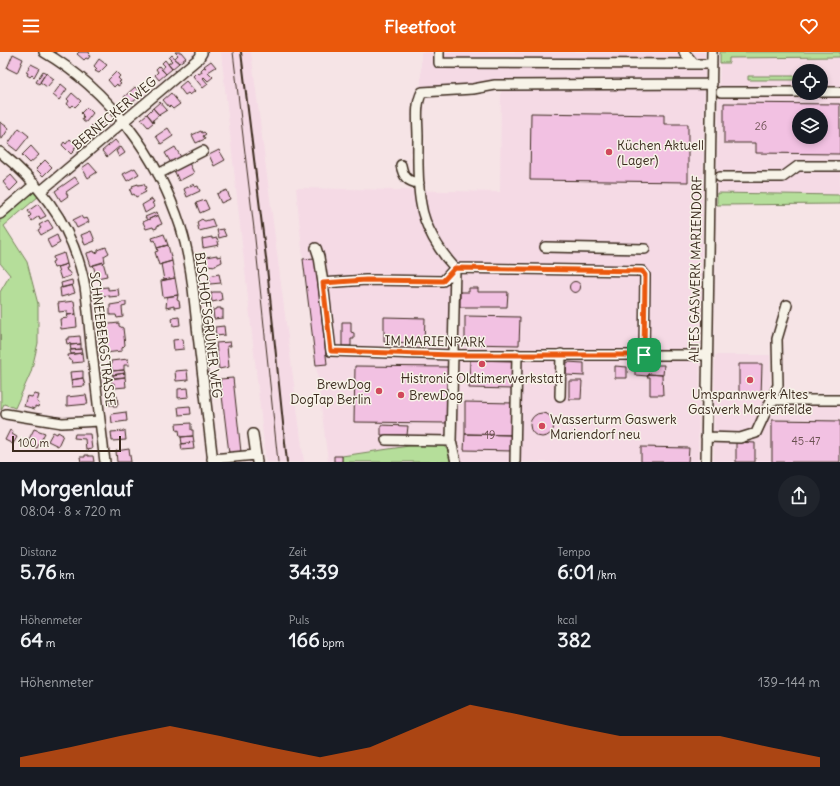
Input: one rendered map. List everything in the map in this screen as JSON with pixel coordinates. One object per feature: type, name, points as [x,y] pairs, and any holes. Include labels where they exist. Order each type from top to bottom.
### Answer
[{"type":"street","name":"BISCHOFSGRÜNER WEG","points":[[44,52],[81,79],[105,101],[124,122],[158,174],[178,222],[190,264],[212,460]]},
{"type":"street","points":[[439,52],[439,63],[712,64]]},
{"type":"street","points":[[684,52],[694,64]]},
{"type":"street","name":"ALTES GASWERK MARIENDORF","points":[[706,462],[712,52]]},
{"type":"street","name":"BERNECKER WEG","points":[[0,214],[124,122],[199,58],[202,53]]},
{"type":"street","points":[[456,462],[451,441],[455,268],[444,256],[427,224],[421,206],[419,183],[418,99],[422,92],[474,89],[496,85],[712,84]]},
{"type":"street","points":[[721,92],[792,92]]},
{"type":"street","points":[[828,92],[840,92]]},
{"type":"street","points":[[158,174],[203,151]]},
{"type":"street","name":"SCHNEEBERGSTRASSE","points":[[0,152],[20,168],[38,187],[54,208],[74,248],[83,278],[86,296],[105,462]]},
{"type":"street","points":[[401,165],[404,176],[408,180],[419,183]]},
{"type":"street","points":[[720,177],[783,177],[798,166],[840,166]]},
{"type":"street","points":[[545,247],[645,249]]},
{"type":"street","name":"IM MARIENPARK","points":[[316,248],[323,283],[331,351],[452,357],[463,354],[707,355]]},
{"type":"street","points":[[323,283],[355,280],[443,281],[455,268],[642,271],[645,275],[644,355]]},
{"type":"street","points":[[706,437],[740,438],[756,433],[778,385],[777,339],[787,305]]},
{"type":"street","points":[[515,462],[517,354]]},
{"type":"street","points":[[560,396],[561,354]]},
{"type":"street","points":[[771,400],[840,400]]},
{"type":"street","points":[[6,414],[62,423],[100,421]]},
{"type":"street","points":[[212,460],[256,458],[253,434]]},
{"type":"street","points":[[386,440],[451,441]]},
{"type":"shaded area","points":[[221,52],[251,52],[304,462],[266,462]]},
{"type":"shaded area","points":[[421,52],[705,52],[698,462],[328,462],[303,259],[296,188],[500,192],[501,90],[421,86]]},
{"type":"shaded area","points":[[720,52],[840,52],[840,195],[717,193]]},
{"type":"shaded area","points":[[715,355],[770,355],[770,397],[840,397],[840,462],[714,462]]},
{"type":"green space","points":[[720,52],[840,52],[840,57],[729,58],[729,63],[720,63]]},
{"type":"green space","points":[[748,76],[792,76],[792,80],[748,80]]},
{"type":"green space","points":[[35,191],[39,196],[4,226],[27,262],[38,304],[38,343],[31,372],[15,408],[4,404],[1,410],[0,292],[10,275],[0,263],[0,220]]},
{"type":"green space","points":[[717,193],[840,195],[840,204],[717,205]]},
{"type":"green space","points":[[409,446],[444,446],[450,454],[451,462],[342,462],[342,456]]},
{"type":"building","points":[[79,52],[88,52],[90,53],[88,55],[90,56],[88,59],[86,58],[84,60],[77,54]]},
{"type":"building","points":[[175,52],[181,52],[186,58],[179,63],[174,59],[178,55]]},
{"type":"building","points":[[13,54],[23,59],[17,73],[7,68]]},
{"type":"building","points":[[172,55],[179,63],[172,69],[168,64],[172,61],[169,58]]},
{"type":"building","points":[[99,59],[107,65],[99,73],[95,71],[97,69],[94,66]]},
{"type":"building","points":[[165,60],[172,69],[166,74],[161,69],[165,66],[162,63]]},
{"type":"building","points":[[211,61],[216,67],[208,72],[213,77],[208,81],[204,77],[203,78],[208,84],[203,88],[193,76],[197,72],[199,74],[202,72],[201,70],[204,67],[206,68],[204,66]]},
{"type":"building","points":[[31,64],[39,68],[34,77],[32,75],[30,77],[26,72]]},
{"type":"building","points":[[159,66],[166,74],[159,80],[155,75],[158,72],[156,69]]},
{"type":"building","points":[[43,71],[46,73],[39,84],[36,82]]},
{"type":"building","points":[[116,72],[120,76],[118,78],[121,81],[119,82],[121,84],[118,86],[117,84],[114,87],[108,80]]},
{"type":"building","points":[[46,73],[54,79],[47,87],[40,82]]},
{"type":"building","points":[[186,81],[195,91],[190,95],[188,93],[185,95],[179,87]]},
{"type":"building","points":[[61,84],[67,89],[59,100],[53,95]]},
{"type":"building","points":[[135,87],[142,95],[130,104],[124,97]]},
{"type":"building","points":[[72,93],[81,101],[75,107],[73,105],[71,107],[67,104],[69,101],[67,99]]},
{"type":"building","points":[[171,93],[180,104],[173,109],[163,100]]},
{"type":"building","points":[[160,102],[167,110],[159,115],[153,108]]},
{"type":"building","points":[[724,103],[840,104],[840,154],[756,153],[756,143],[724,143]]},
{"type":"building","points":[[87,107],[93,113],[86,122],[84,122],[82,119],[84,118],[82,116],[83,115],[81,113]]},
{"type":"building","points":[[153,108],[159,115],[153,120],[153,122],[147,114]]},
{"type":"building","name":"Küchen Aktuell (Lager)","points":[[531,113],[664,115],[664,124],[688,124],[688,182],[530,180]]},
{"type":"building","points":[[147,114],[154,122],[148,127],[141,119]]},
{"type":"building","points":[[100,119],[105,126],[97,133],[91,126]]},
{"type":"building","points":[[0,122],[9,128],[2,139],[0,138]]},
{"type":"building","points":[[19,128],[29,136],[17,151],[8,144]]},
{"type":"building","points":[[168,128],[173,136],[161,144],[156,136]]},
{"type":"building","points":[[201,131],[202,133],[204,132],[206,134],[203,136],[205,139],[196,143],[192,135]]},
{"type":"building","points":[[70,139],[77,146],[71,154],[62,145],[64,142],[66,144]]},
{"type":"building","points":[[115,140],[120,146],[107,157],[102,151]]},
{"type":"building","points":[[31,146],[39,155],[30,163],[22,155]]},
{"type":"building","points":[[121,147],[125,153],[119,157],[116,151]]},
{"type":"building","points":[[175,147],[181,157],[171,163],[165,153]]},
{"type":"building","points":[[219,150],[225,160],[214,166],[209,155]]},
{"type":"building","points":[[45,160],[52,167],[43,176],[36,169]]},
{"type":"building","points":[[188,161],[194,173],[179,181],[174,170]]},
{"type":"building","points":[[89,163],[97,172],[88,178],[82,168]]},
{"type":"building","points":[[135,168],[139,174],[127,181],[123,174]]},
{"type":"building","points":[[11,175],[18,183],[10,191],[3,182]]},
{"type":"building","points":[[75,177],[79,183],[66,192],[68,196],[61,201],[55,191]]},
{"type":"building","points":[[144,184],[146,188],[144,189],[146,192],[136,197],[134,194],[132,195],[130,190],[133,188],[132,186]]},
{"type":"building","points":[[194,184],[195,187],[198,186],[200,191],[187,197],[184,189]]},
{"type":"building","points":[[227,190],[230,199],[221,203],[217,194]]},
{"type":"building","points":[[152,199],[154,202],[152,203],[155,207],[145,213],[142,205]]},
{"type":"building","points":[[205,200],[209,209],[200,213],[196,203]]},
{"type":"building","points":[[38,204],[46,216],[40,219],[39,216],[32,221],[29,217],[31,215],[28,211]]},
{"type":"building","points":[[157,212],[158,215],[147,220],[145,217]]},
{"type":"building","points":[[158,215],[162,224],[154,229],[153,227],[146,229],[143,222]]},
{"type":"building","points":[[81,216],[83,219],[87,218],[89,222],[77,228],[73,220]]},
{"type":"building","points":[[202,219],[205,221],[212,219],[215,227],[199,231],[197,222]]},
{"type":"building","points":[[48,220],[53,228],[41,235],[38,230],[41,228],[39,225]]},
{"type":"building","points":[[223,229],[226,236],[219,238],[217,230]]},
{"type":"building","points":[[91,231],[95,241],[85,245],[81,235]]},
{"type":"building","points":[[164,234],[168,245],[157,248],[155,240],[153,241],[152,238]]},
{"type":"building","points":[[57,235],[60,243],[51,248],[47,240]]},
{"type":"building","points":[[212,237],[212,239],[217,238],[219,245],[203,248],[202,239]]},
{"type":"building","points":[[168,245],[172,261],[159,265],[155,252],[158,251],[157,248]]},
{"type":"building","points":[[106,247],[109,253],[104,256],[105,262],[91,266],[87,253],[94,251],[95,253]]},
{"type":"building","points":[[64,253],[67,264],[54,268],[52,262],[54,261],[53,257]]},
{"type":"building","points":[[217,255],[217,257],[221,256],[222,262],[216,266],[206,265],[206,257]]},
{"type":"building","points":[[315,258],[327,364],[316,365],[303,259]]},
{"type":"building","points":[[172,261],[175,278],[164,280],[161,264]]},
{"type":"building","points":[[103,262],[107,276],[97,278],[93,265]]},
{"type":"building","points":[[67,264],[67,271],[71,275],[61,279],[57,267]]},
{"type":"building","points":[[219,274],[221,283],[210,284],[209,276]]},
{"type":"building","points":[[175,278],[178,295],[163,297],[161,281]]},
{"type":"building","points":[[72,280],[73,285],[62,288],[61,283]]},
{"type":"building","points":[[573,282],[577,282],[579,283],[579,291],[573,292],[570,289],[570,285]]},
{"type":"building","points":[[72,285],[75,293],[61,297],[60,288]]},
{"type":"building","points":[[108,287],[108,290],[118,289],[119,296],[109,297],[109,295],[97,297],[96,288]]},
{"type":"building","points":[[469,288],[478,288],[478,292],[508,292],[507,307],[460,307],[460,292],[469,292]]},
{"type":"building","points":[[221,292],[222,300],[212,302],[211,293]]},
{"type":"building","points":[[178,295],[177,300],[179,301],[180,307],[174,308],[174,306],[166,308],[167,297]]},
{"type":"building","points":[[74,301],[76,314],[67,315],[67,311],[59,312],[58,303]]},
{"type":"building","points":[[126,302],[126,306],[122,307],[123,317],[117,318],[116,315],[110,315],[110,305]]},
{"type":"building","points":[[221,308],[221,310],[223,309],[223,318],[214,319],[213,310]]},
{"type":"building","points":[[76,314],[77,327],[61,329],[60,319],[68,318],[67,315]]},
{"type":"building","points":[[465,316],[520,317],[519,345],[465,344]]},
{"type":"building","points":[[179,317],[180,325],[173,326],[172,318]]},
{"type":"building","points":[[384,317],[425,318],[424,343],[384,342]]},
{"type":"building","points":[[342,322],[351,322],[351,332],[354,333],[354,339],[351,339],[351,346],[342,346]]},
{"type":"building","points":[[119,323],[119,326],[123,328],[125,345],[122,348],[122,351],[105,353],[103,349],[101,325]]},
{"type":"building","points":[[224,326],[225,335],[216,336],[215,327]]},
{"type":"building","points":[[80,336],[81,344],[67,344],[66,339],[69,339],[69,337]]},
{"type":"building","points":[[183,339],[184,349],[174,350],[173,340]]},
{"type":"building","points":[[230,342],[231,346],[227,346],[229,367],[219,369],[216,343]]},
{"type":"building","points":[[81,344],[81,349],[71,350],[70,345]]},
{"type":"building","points":[[81,349],[82,353],[71,354],[70,350]]},
{"type":"building","points":[[82,353],[83,362],[72,363],[71,360],[69,360],[68,355]]},
{"type":"building","points":[[128,359],[129,365],[124,365],[124,370],[112,371],[111,361]]},
{"type":"building","points":[[470,360],[513,361],[512,389],[469,388]]},
{"type":"building","points":[[567,362],[584,363],[584,376],[566,375]]},
{"type":"building","points":[[635,363],[648,364],[648,366],[651,367],[651,365],[664,365],[663,375],[635,375]]},
{"type":"building","name":"Umspannwerk Altes Gaswerk Marienfelde","points":[[739,364],[762,364],[761,396],[739,396]]},
{"type":"building","name":"BrewDog","points":[[355,366],[449,367],[448,423],[354,422]]},
{"type":"building","points":[[615,366],[627,367],[627,378],[615,378]]},
{"type":"building","points":[[124,370],[125,373],[112,375],[112,371]]},
{"type":"building","points":[[187,370],[188,380],[176,381],[175,371]]},
{"type":"building","points":[[83,371],[83,378],[71,380],[70,372]]},
{"type":"building","points":[[125,373],[125,377],[113,378],[113,375]]},
{"type":"building","points":[[648,374],[662,375],[663,395],[650,395],[650,377],[647,377]]},
{"type":"building","points":[[125,377],[126,387],[114,388],[114,383],[112,384],[111,379]]},
{"type":"building","points":[[83,378],[85,386],[72,387],[71,380]]},
{"type":"building","points":[[233,378],[241,452],[229,453],[220,379]]},
{"type":"building","points":[[569,381],[582,381],[581,399],[569,399]]},
{"type":"building","points":[[188,388],[189,397],[178,398],[178,389]]},
{"type":"building","points":[[34,394],[39,395],[37,402],[39,403],[38,407],[35,406],[35,409],[24,406],[27,396],[32,397]]},
{"type":"building","points":[[86,395],[88,404],[67,406],[67,397]]},
{"type":"building","points":[[117,396],[117,407],[114,407],[114,405],[109,405],[108,397]]},
{"type":"building","points":[[465,402],[513,403],[513,435],[465,434]]},
{"type":"building","points":[[190,406],[191,414],[179,415],[178,407]]},
{"type":"building","points":[[126,412],[127,421],[112,423],[111,414]]},
{"type":"building","name":"Wasserturm Gaswerk Mariendorf neu","points":[[542,413],[547,414],[553,420],[553,430],[547,436],[542,437],[537,436],[531,430],[530,425],[531,420],[537,414]]},
{"type":"building","points":[[772,420],[840,421],[840,462],[772,462]]},
{"type":"building","points":[[191,423],[193,436],[180,437],[176,424]]},
{"type":"building","points":[[381,425],[408,426],[407,435],[381,435]]},
{"type":"building","points":[[34,429],[45,433],[37,448],[27,443]]},
{"type":"building","points":[[10,430],[13,432],[12,434],[17,437],[13,444],[5,440]]},
{"type":"building","points":[[125,431],[126,440],[112,441],[111,432]]},
{"type":"building","points":[[53,432],[57,434],[58,432],[63,435],[58,446],[48,441]]},
{"type":"building","points":[[75,434],[90,434],[92,449],[86,450],[85,439],[74,438]]},
{"type":"building","points":[[465,434],[513,435],[513,451],[464,450]]},
{"type":"building","points":[[193,436],[194,442],[182,444],[181,437]]},
{"type":"building","points":[[193,442],[194,449],[182,450],[181,444]]},
{"type":"building","points":[[736,442],[755,443],[755,462],[736,462]]},
{"type":"building","points":[[641,447],[689,448],[688,462],[641,462]]},
{"type":"building","points":[[129,449],[131,462],[117,462],[116,451]]},
{"type":"building","points":[[85,455],[93,456],[94,462],[81,462],[80,457],[85,457]]},
{"type":"building","points":[[334,456],[342,456],[342,462],[334,462]]},
{"type":"tram line","points":[[233,52],[254,229],[278,462]]},
{"type":"railway","points":[[241,52],[266,258],[287,462]]},
{"type":"place","name":"Küchen Aktuell (Lager)","points":[[609,152]]},
{"type":"place","name":"Histronic Oldtimerwerkstatt","points":[[482,364]]},
{"type":"place","name":"Umspannwerk Altes Gaswerk Marienfelde","points":[[750,380]]},
{"type":"place","name":"BrewDog DogTap Berlin","points":[[379,391]]},
{"type":"place","name":"BrewDog","points":[[401,395]]},
{"type":"place","name":"Wasserturm Gaswerk Mariendorf neu","points":[[542,426]]},
{"type":"route","points":[[455,268],[641,271],[644,272],[645,275],[644,355],[452,355],[331,351],[323,283],[355,280],[443,281],[455,268]]}]
